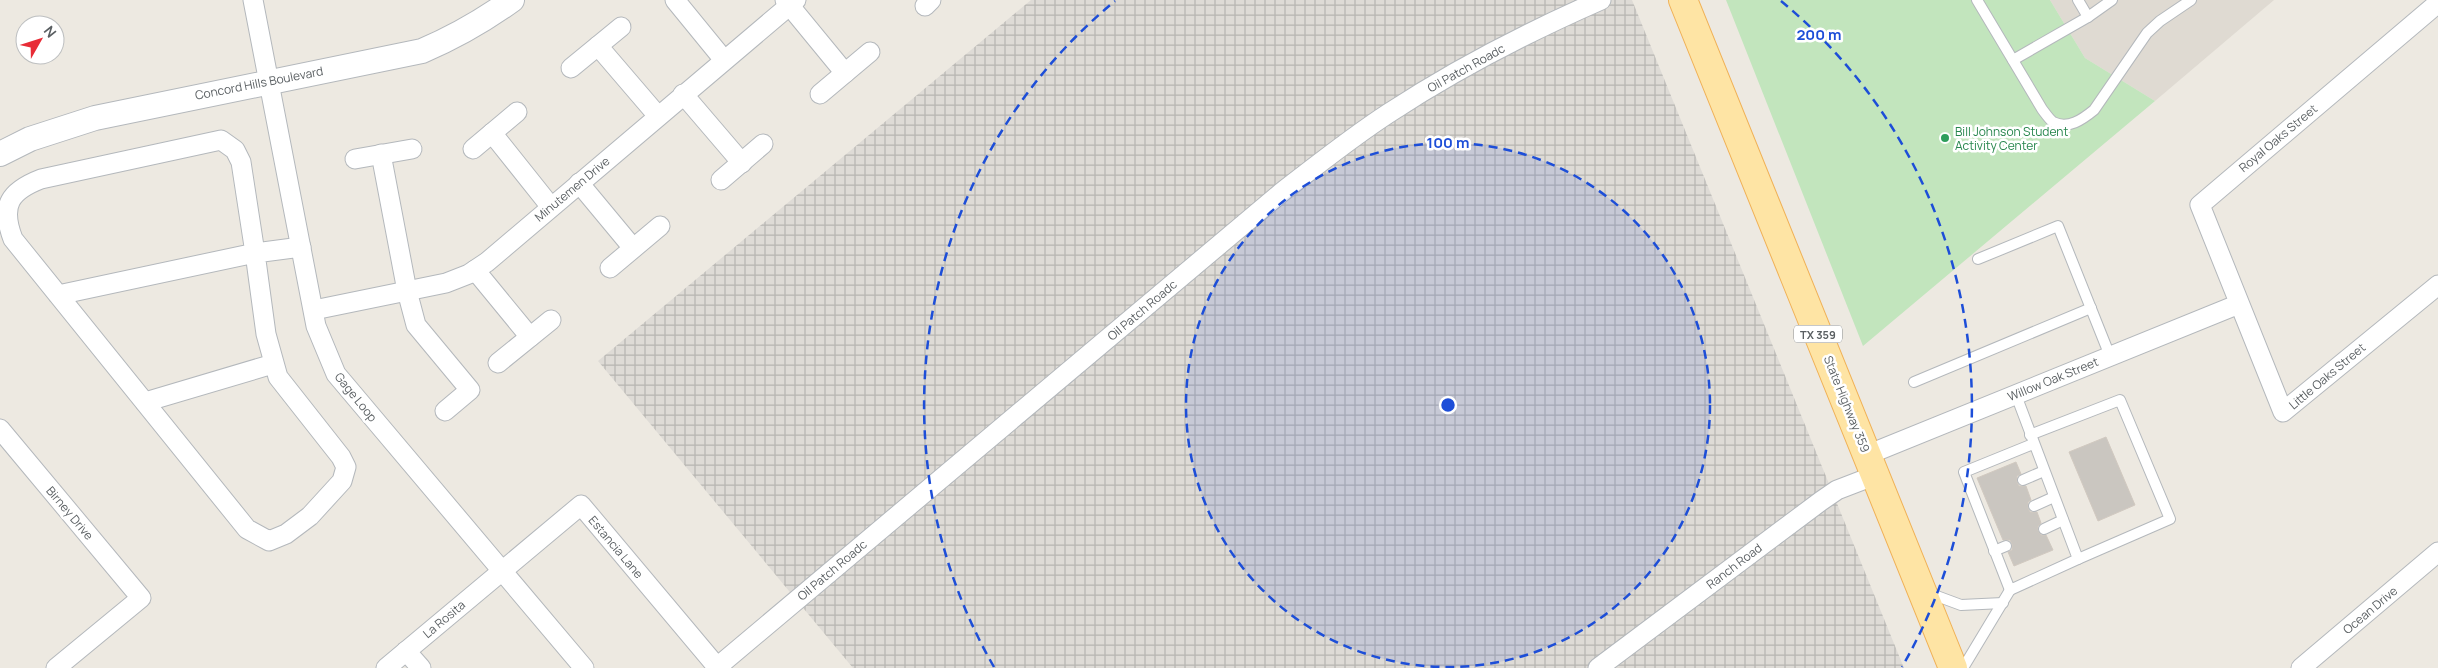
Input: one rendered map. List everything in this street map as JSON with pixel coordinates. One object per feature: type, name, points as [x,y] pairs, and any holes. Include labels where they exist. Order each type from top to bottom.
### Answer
[{"type":"main road","name":"State Highway 359","points":[[1684,0],[1953,668]]},
{"type":"street","name":"Gage Loop","points":[[253,0],[314,310],[324,349],[336,374],[584,668]]},
{"type":"street","name":"Concord Hills Boulevard","points":[[0,154],[30,139],[95,118],[422,50],[467,30],[512,0]]},
{"type":"street","points":[[675,0],[724,60]]},
{"type":"street","name":"Oil Patch Roadc","points":[[717,668],[1274,198],[1345,144],[1435,84],[1531,32],[1601,0]]},
{"type":"street","points":[[790,2],[845,73]]},
{"type":"street","name":"Minutemen Drive","points":[[314,310],[446,283],[475,270],[552,207],[790,2]]},
{"type":"street","name":"Royal Oaks Street","points":[[2239,304],[2200,205],[2438,3]]},
{"type":"street","points":[[571,68],[621,26]]},
{"type":"street","points":[[598,46],[658,116]]},
{"type":"street","points":[[820,94],[870,52]]},
{"type":"street","points":[[684,94],[742,163]]},
{"type":"street","points":[[473,149],[517,112]]},
{"type":"street","points":[[492,133],[552,207]]},
{"type":"street","points":[[221,140],[235,150],[241,162],[255,253],[266,334],[278,377],[341,457],[346,467],[342,481],[310,516],[286,534],[268,541],[248,529],[12,239],[6,227],[6,211],[10,197],[20,187],[41,180],[221,140]]},
{"type":"street","points":[[721,180],[764,144]]},
{"type":"street","points":[[355,159],[412,149]]},
{"type":"street","points":[[381,154],[407,291],[416,324],[470,390],[445,411]]},
{"type":"street","points":[[579,183],[633,248]]},
{"type":"street","points":[[610,268],[660,226]]},
{"type":"street","points":[[58,294],[255,253],[301,247]]},
{"type":"street","points":[[475,270],[530,337]]},
{"type":"street","name":"Little Oaks Street","points":[[2239,304],[2283,412],[2438,285]]},
{"type":"street","name":"Willow Oak Street","points":[[1872,465],[2016,394],[2239,304]]},
{"type":"street","points":[[498,364],[551,320]]},
{"type":"street","points":[[144,402],[273,364]]},
{"type":"street","name":"Birney Drive","points":[[0,428],[141,598],[56,668]]},
{"type":"street","name":"Ranch Road","points":[[1598,668],[1872,465]]},
{"type":"street","name":"Estancia Lane","points":[[502,570],[581,505],[717,668]]},
{"type":"street","name":"Ocean Drive","points":[[2301,668],[2438,552]]},
{"type":"street","name":"La Rosita","points":[[386,668],[502,570]]},
{"type":"street","points":[[406,651],[421,668]]},
{"type":"lane","points":[[1977,0],[2042,109],[2053,122],[2066,124],[2076,122],[2094,110],[2147,33],[2160,21],[2191,0]]},
{"type":"lane","points":[[2078,0],[2088,17]]},
{"type":"lane","points":[[2013,60],[2088,17],[2112,0]]},
{"type":"lane","points":[[1978,259],[2058,226],[2110,356]]},
{"type":"lane","points":[[1914,382],[2091,308]]},
{"type":"lane","points":[[2016,394],[2078,559]]},
{"type":"lane","points":[[1963,668],[2010,590],[2170,519],[2120,400],[1964,472],[2010,590]]},
{"type":"lane","points":[[2023,480],[2044,471]]},
{"type":"lane","points":[[1975,501],[1985,497]]},
{"type":"lane","points":[[2034,506],[2054,497]]},
{"type":"lane","points":[[2044,529],[2063,520]]},
{"type":"lane","points":[[1985,527],[1996,522]]},
{"type":"lane","points":[[1994,551],[2006,546]]},
{"type":"lane","points":[[1922,590],[1962,605],[2003,603]]},
{"type":"shaded area","points":[[1031,0],[1632,0],[1904,668],[853,668],[598,361]]},
{"type":"shaded area","points":[[2050,0],[2274,0],[2155,101],[2085,58]]},
{"type":"green space","name":"Bill Johnson Student Activity Center","points":[[1726,0],[2050,0],[2085,58],[2155,101],[1863,346]]},
{"type":"building","points":[[2106,437],[2135,505],[2098,521],[2069,452]]},
{"type":"building","points":[[2016,462],[2021,474],[2017,476],[2017,482],[2019,486],[2026,486],[2031,500],[2028,502],[2028,508],[2030,512],[2037,512],[2041,523],[2038,526],[2038,531],[2041,535],[2046,535],[2053,550],[2014,566],[2008,552],[2012,550],[2012,544],[2010,540],[2003,540],[1977,478]]},
{"type":"place","name":"Bill Johnson Student Activity Center","points":[[1945,138]]}]
